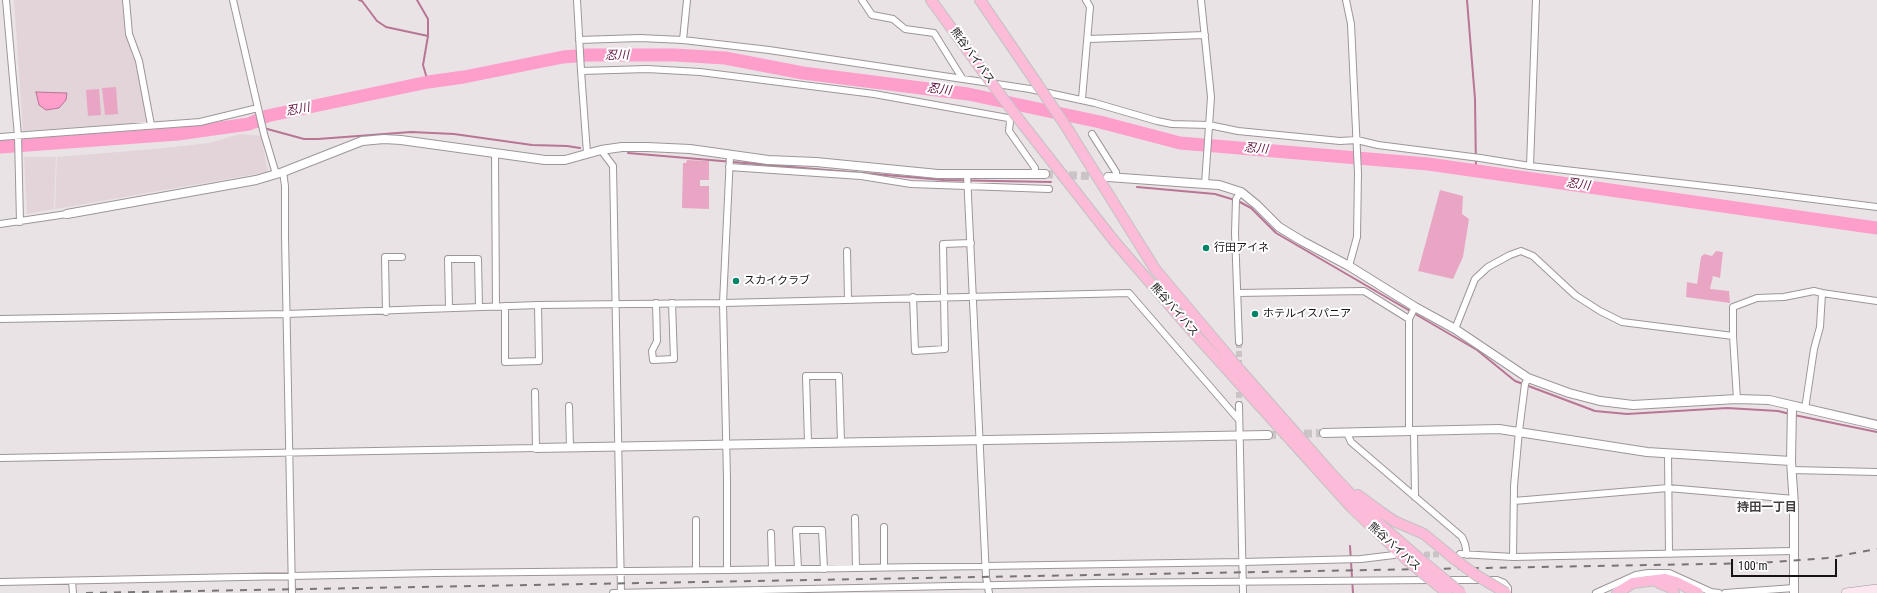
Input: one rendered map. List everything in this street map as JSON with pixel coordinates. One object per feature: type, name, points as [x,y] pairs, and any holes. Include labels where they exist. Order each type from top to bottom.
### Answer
[{"type":"highway","name":"熊谷バイパス","points":[[931,0],[1021,122],[1115,242],[1351,507],[1407,560],[1446,593]]},
{"type":"highway","name":"熊谷バイパス","points":[[980,0],[1067,128],[1155,269],[1240,370],[1330,472],[1374,519],[1461,593]]},
{"type":"highway","points":[[1330,472],[1394,521],[1424,534],[1460,555],[1476,575],[1507,593]]},
{"type":"highway","points":[[1617,593],[1633,583],[1665,579],[1676,582],[1698,593]]},
{"type":"highway","points":[[1649,580],[1672,588],[1674,593]]},
{"type":"main road","points":[[1846,593],[1877,589]]},
{"type":"street","points":[[6,0],[18,138],[20,222]]},
{"type":"street","points":[[126,0],[129,34],[139,61],[151,125]]},
{"type":"street","points":[[233,0],[264,134],[285,186],[286,314],[292,593]]},
{"type":"street","points":[[577,0],[587,153]]},
{"type":"street","points":[[683,40],[687,0]]},
{"type":"street","points":[[862,0],[872,15],[893,19],[906,29],[934,33],[962,78]]},
{"type":"street","points":[[1082,99],[1090,7],[1086,0]]},
{"type":"street","points":[[1201,0],[1211,97],[1205,184]]},
{"type":"street","points":[[1346,0],[1351,24],[1358,173],[1357,237],[1349,266]]},
{"type":"street","points":[[1530,166],[1536,0]]},
{"type":"street","points":[[1088,39],[1205,35]]},
{"type":"street","points":[[579,40],[640,38],[683,40],[769,50],[962,78],[1082,99],[1172,124],[1378,145],[1530,166],[1749,190],[1877,207]]},
{"type":"street","points":[[581,71],[647,69],[700,72],[874,94],[1008,118],[1010,121],[1009,131],[1035,168],[1034,174]]},
{"type":"street","points":[[0,137],[18,138],[151,125],[200,122],[258,110]]},
{"type":"street","points":[[1092,134],[1116,172],[1112,177]]},
{"type":"street","points":[[0,224],[20,222],[231,185],[279,173],[362,141],[401,140],[545,160],[565,160],[587,153],[622,146],[690,149],[730,156],[938,174],[967,180],[1049,190]]},
{"type":"street","points":[[601,150],[613,166],[621,593]]},
{"type":"street","points":[[495,153],[496,307]]},
{"type":"street","points":[[727,570],[723,303],[730,156]]},
{"type":"street","points":[[729,166],[861,176],[911,184],[1045,174]]},
{"type":"street","points":[[1112,177],[1205,184],[1230,188],[1238,196],[1257,205],[1279,227],[1349,266],[1415,307],[1456,328],[1528,378],[1569,393],[1633,405],[1738,399],[1769,400],[1792,409],[1805,409],[1877,425]]},
{"type":"street","points":[[967,180],[988,590]]},
{"type":"street","points":[[1238,196],[1235,233],[1239,342]]},
{"type":"street","points":[[913,297],[916,351],[945,349],[943,244],[970,243]]},
{"type":"street","points":[[847,251],[848,299]]},
{"type":"street","points":[[1456,328],[1475,279],[1488,267],[1521,251],[1533,256],[1575,295],[1600,311],[1622,322],[1732,336]]},
{"type":"street","points":[[386,312],[385,258],[402,257]]},
{"type":"street","points":[[448,308],[448,259],[478,259],[479,307]]},
{"type":"street","points":[[1237,293],[1364,290],[1409,318]]},
{"type":"street","points":[[1738,399],[1732,336],[1732,307],[1757,298],[1784,297],[1814,291],[1822,294],[1877,301]]},
{"type":"street","points":[[0,319],[386,312],[538,305],[723,303],[944,296],[1129,293],[1239,420]]},
{"type":"street","points":[[1805,409],[1814,349],[1820,327],[1822,294]]},
{"type":"street","points":[[656,303],[657,341],[652,351],[653,360],[674,359],[672,303]]},
{"type":"street","points":[[505,306],[505,362],[539,361],[538,305]]},
{"type":"street","points":[[1415,307],[1409,318],[1415,497]]},
{"type":"street","points":[[808,442],[806,376],[839,376],[841,442]]},
{"type":"street","points":[[1513,557],[1514,502],[1519,431],[1525,384],[1528,378]]},
{"type":"street","points":[[535,392],[536,448]]},
{"type":"street","points":[[1239,405],[1243,593]]},
{"type":"street","points":[[569,406],[570,448]]},
{"type":"street","points":[[1725,593],[1794,591],[1794,499],[1791,465],[1792,409]]},
{"type":"street","points":[[1324,433],[1499,429],[1519,431],[1620,449],[1877,472]]},
{"type":"street","points":[[1347,433],[1351,442],[1462,537],[1465,544],[1460,555],[1513,557],[1793,551]]},
{"type":"street","points":[[0,458],[570,448],[726,443],[980,440],[1268,434]]},
{"type":"street","points":[[1668,454],[1669,554]]},
{"type":"street","points":[[1514,502],[1668,488],[1794,499]]},
{"type":"street","points":[[855,518],[856,568]]},
{"type":"street","points":[[696,520],[696,570]]},
{"type":"street","points":[[884,527],[884,568]]},
{"type":"street","points":[[798,569],[796,530],[822,530],[824,568]]},
{"type":"street","points":[[771,533],[772,570]]},
{"type":"street","points":[[0,582],[436,573],[772,570],[1242,562],[1361,559],[1394,555]]},
{"type":"street","points":[[1596,593],[1636,575],[1648,573],[1669,573],[1711,592],[1719,593]]},
{"type":"street","points":[[613,593],[988,590],[1242,582],[1497,580],[1504,583],[1508,588],[1507,593]]},
{"type":"street","points":[[72,581],[73,593]]},
{"type":"shaded area","points":[[14,0],[124,0],[126,28],[132,56],[137,62],[148,120],[147,122],[23,131]]},
{"type":"shaded area","points":[[116,87],[118,114],[105,115],[102,88]]},
{"type":"shaded area","points":[[99,89],[101,115],[88,116],[86,90]]},
{"type":"shaded area","points":[[36,92],[67,93],[66,100],[59,108],[46,110],[39,105]]},
{"type":"shaded area","points":[[240,134],[261,136],[268,172],[55,209],[57,157],[209,143]]},
{"type":"shaded area","points":[[24,157],[56,157],[54,209],[27,214]]},
{"type":"shaded area","points":[[687,160],[709,161],[709,180],[700,180],[700,186],[709,186],[709,209],[682,208],[683,163],[686,163]]},
{"type":"shaded area","points":[[1440,190],[1463,196],[1462,214],[1469,219],[1463,257],[1453,279],[1418,271]]},
{"type":"shaded area","points":[[1716,251],[1723,252],[1720,278],[1713,276],[1710,289],[1729,291],[1730,303],[1686,297],[1687,282],[1697,284],[1701,257],[1704,254],[1712,256]]},
{"type":"waterway","points":[[359,0],[362,1],[377,21],[386,27],[428,36]]},
{"type":"waterway","points":[[417,0],[428,19],[428,36],[423,65],[428,82]]},
{"type":"waterway","points":[[1467,0],[1475,99],[1476,171]]},
{"type":"waterway","name":"忍川","points":[[0,147],[178,134],[249,124],[267,116],[428,82],[464,77],[563,57],[588,55],[675,55],[725,58],[803,73],[968,94],[1100,122],[1180,143],[1428,164],[1877,228]]},
{"type":"waterway","points":[[249,124],[304,139],[411,132],[454,134],[532,145],[580,148]]},
{"type":"waterway","points":[[628,153],[944,180],[1051,182]]},
{"type":"waterway","points":[[1137,187],[1215,194],[1238,201],[1251,208],[1276,233],[1477,350],[1515,381],[1595,411],[1627,414],[1727,408],[1778,411],[1790,414]]},
{"type":"waterway","points":[[1794,415],[1877,432]]},
{"type":"waterway","points":[[1350,546],[1353,593]]},
{"type":"tunnel","points":[[1045,174],[1108,177]]},
{"type":"tunnel","points":[[1239,342],[1239,367]]},
{"type":"tunnel","points":[[1239,383],[1239,405]]},
{"type":"tunnel","points":[[1268,435],[1324,433]]},
{"type":"tunnel","points":[[1415,555],[1448,554]]},
{"type":"railway","points":[[86,593],[1759,563],[1827,558],[1877,549]]},
{"type":"place","name":"行田アイネ","points":[[1206,248]]},
{"type":"place","name":"スカイクラブ","points":[[736,281]]},
{"type":"place","name":"ホテルイスパニア","points":[[1255,314]]},
{"type":"district","name":"持田一丁目","points":[[1767,508]]}]
